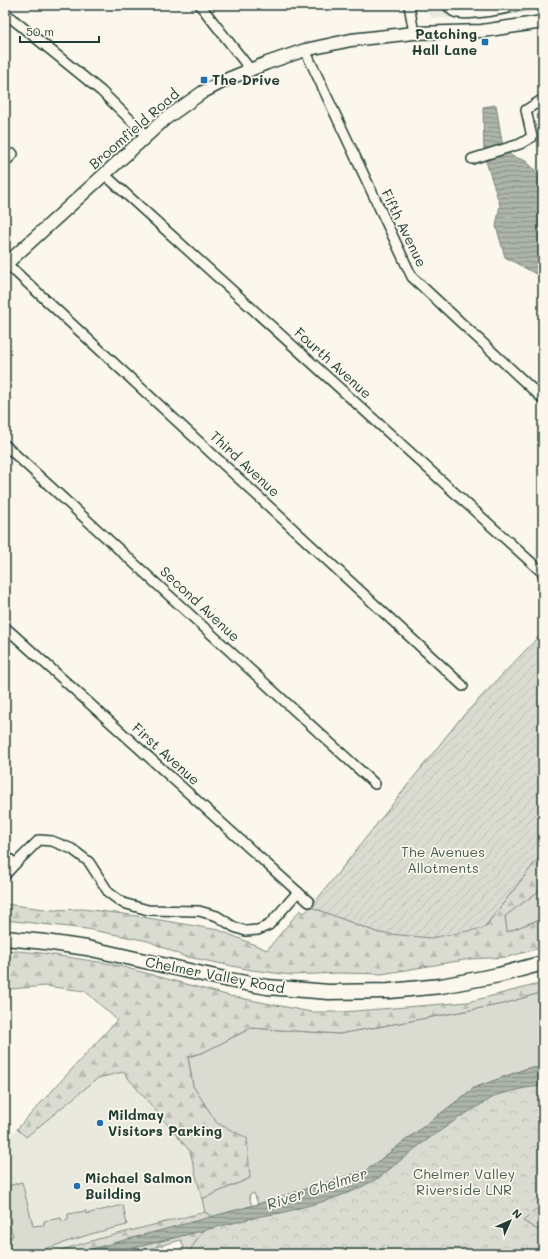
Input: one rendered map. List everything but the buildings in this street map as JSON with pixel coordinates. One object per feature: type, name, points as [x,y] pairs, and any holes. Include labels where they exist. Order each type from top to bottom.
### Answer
[{"type":"main road","name":"Broomfield Road","points":[[6,264],[165,119],[203,92],[250,70],[305,50],[351,40],[414,33],[482,32],[543,22]]},
{"type":"main road","name":"Chelmer Valley Road","points":[[5,938],[87,948],[229,980],[267,987],[329,992],[390,992],[441,986],[499,975],[543,963]]},
{"type":"street","points":[[200,5],[250,70]]},
{"type":"street","points":[[409,5],[414,33]]},
{"type":"street","points":[[448,5],[453,11],[466,14],[500,10],[523,5]]},
{"type":"street","points":[[5,13],[101,91],[146,135]]},
{"type":"street","name":"Fifth Avenue","points":[[305,50],[412,277],[543,399]]},
{"type":"street","points":[[472,159],[520,144],[532,137],[526,110],[543,99]]},
{"type":"street","points":[[5,162],[13,154]]},
{"type":"street","name":"Fourth Avenue","points":[[104,174],[543,573]]},
{"type":"street","name":"Third Avenue","points":[[6,264],[463,686]]},
{"type":"street","name":"Second Avenue","points":[[5,445],[375,784]]},
{"type":"street","name":"First Avenue","points":[[5,627],[309,902]]},
{"type":"street","points":[[5,875],[39,840],[52,841],[72,849],[89,862],[109,893],[123,903],[148,910],[199,911],[217,916],[234,927],[246,931],[258,930],[268,925],[298,892]]},
{"type":"street","points":[[5,855],[15,864]]},
{"type":"shaded area","points":[[421,5],[543,5],[543,10],[482,18],[432,18]]},
{"type":"shaded area","points":[[123,1072],[190,1151],[205,1212],[98,1239],[48,1254],[5,1254],[5,1142],[17,1129],[26,1137],[98,1078]]},
{"type":"green space","name":"The Avenues Allotments","points":[[543,632],[543,852],[484,928],[431,938],[379,933],[311,907],[460,719]]},
{"type":"green space","points":[[543,852],[543,888],[505,916],[507,932],[543,918],[543,947],[508,957],[470,959],[382,974],[341,973],[291,975],[252,970],[183,956],[148,941],[87,929],[5,920],[5,904],[52,910],[83,909],[124,914],[219,930],[267,950],[300,910],[304,913],[311,907],[379,933],[484,928]]},
{"type":"green space","points":[[543,888],[543,918],[507,932],[505,916]]},
{"type":"green space","points":[[5,950],[41,953],[112,964],[230,996],[311,1012],[343,1012],[468,1002],[543,983],[543,992],[503,1004],[339,1034],[251,1028],[204,1052],[188,1057],[193,1086],[217,1123],[247,1138],[250,1178],[202,1199],[190,1151],[123,1072],[98,1078],[26,1137],[17,1129],[117,1020],[85,991],[45,986],[11,989],[5,995]]},
{"type":"green space","points":[[543,992],[543,1068],[528,1068],[474,1088],[367,1170],[258,1204],[254,1193],[249,1195],[252,1206],[212,1217],[205,1212],[202,1199],[250,1178],[193,1086],[188,1057],[204,1052],[251,1028],[339,1034],[503,1004]]},
{"type":"green space","name":"Chelmer Valley Riverside LNR","points":[[528,1068],[543,1068],[543,1204],[523,1221],[543,1233],[543,1254],[189,1254],[212,1217],[367,1170],[474,1088]]},
{"type":"green space","points":[[22,1182],[33,1226],[44,1225],[44,1221],[61,1218],[62,1221],[68,1220],[68,1214],[86,1211],[86,1214],[123,1205],[127,1225],[94,1233],[29,1254],[5,1254],[5,1239],[13,1236],[5,1211],[5,1187]]},
{"type":"green space","points":[[543,1204],[543,1233],[523,1221]]},
{"type":"green space","points":[[205,1212],[212,1217],[73,1254],[48,1254],[98,1239]]},
{"type":"green space","points":[[216,1227],[192,1247],[189,1254],[182,1254],[184,1248],[181,1240],[130,1254],[110,1254]]},
{"type":"water","points":[[496,105],[502,142],[505,149],[512,156],[526,161],[543,178],[543,264],[536,274],[505,257],[496,226],[500,205],[484,155],[483,107]]},
{"type":"water","name":"River Chelmer","points":[[528,1068],[543,1068],[543,1086],[525,1088],[497,1095],[460,1117],[417,1147],[380,1177],[358,1189],[329,1200],[281,1213],[261,1216],[110,1254],[73,1254],[258,1204],[367,1170],[474,1088]]},
{"type":"place","name":"Patching Hall Lane","points":[[485,42]]},
{"type":"place","name":"The Drive","points":[[204,80]]},
{"type":"place","name":"Mildmay Visitors Parking","points":[[100,1123]]},
{"type":"place","name":"Michael Salmon Building","points":[[77,1186]]}]
